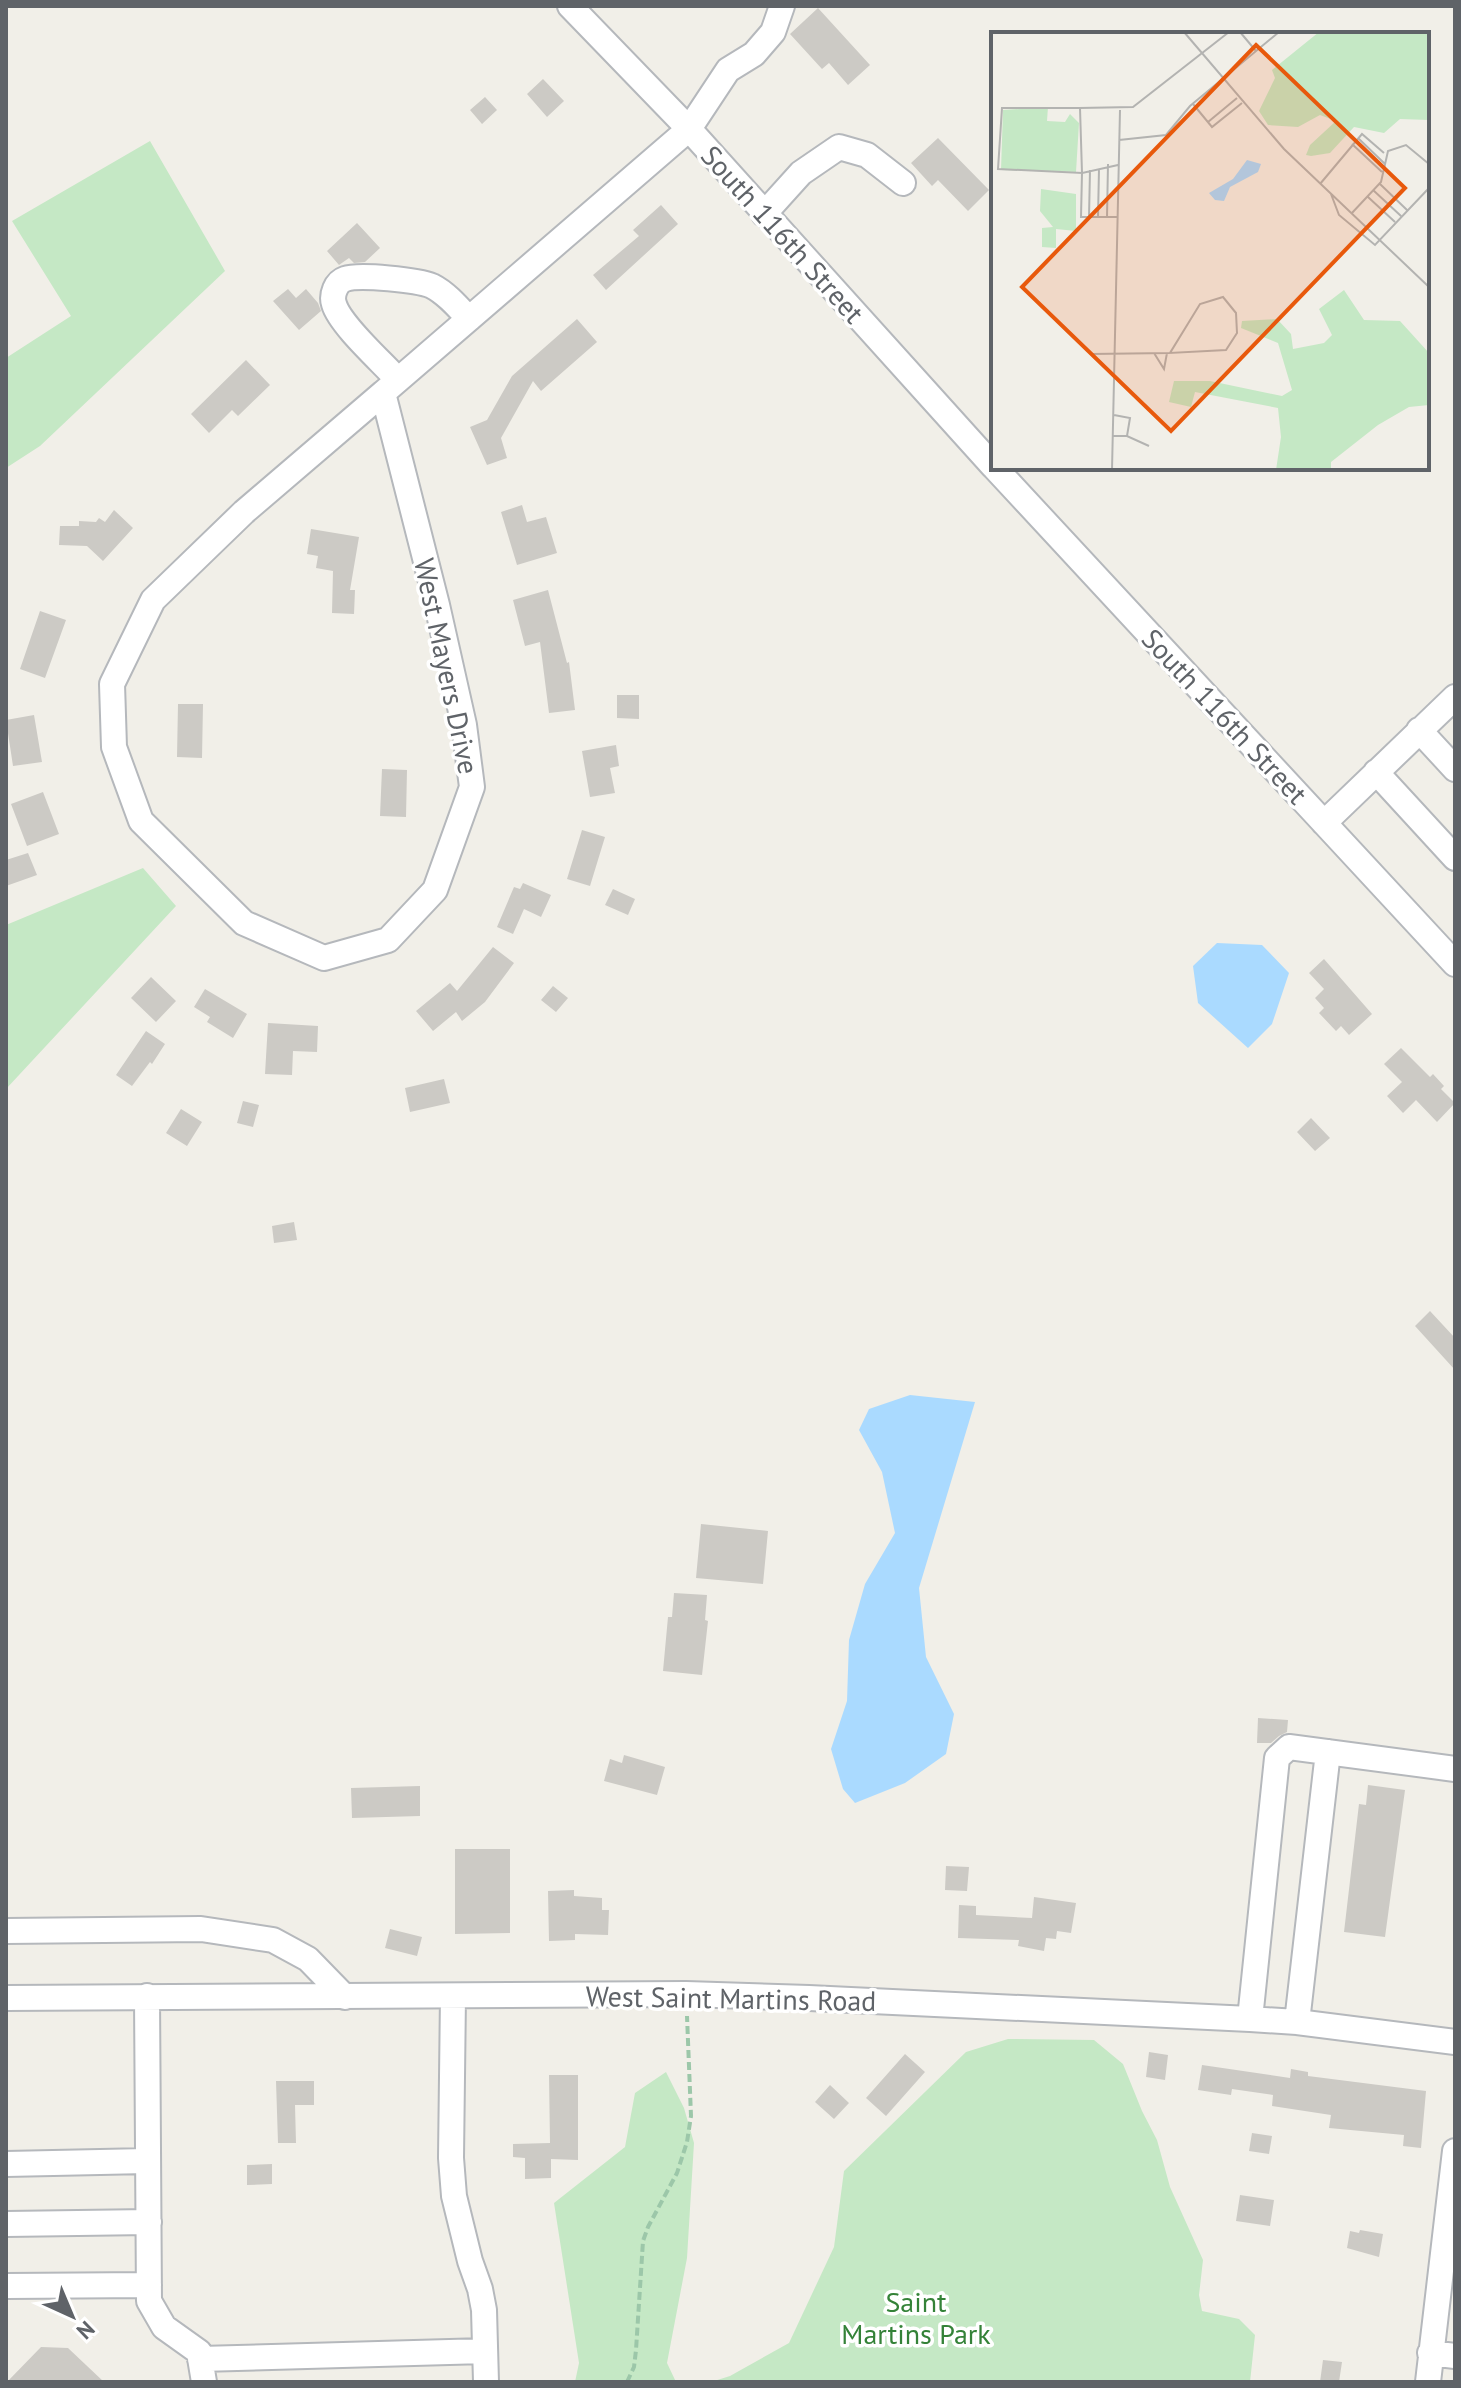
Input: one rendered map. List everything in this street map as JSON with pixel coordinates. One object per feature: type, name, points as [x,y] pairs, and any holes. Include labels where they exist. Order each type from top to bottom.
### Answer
[{"type":"street","name":"South 116th Street","points":[[570,6],[689,129],[991,464]]},
{"type":"street","name":"West Mayers Drive","points":[[391,386],[464,725],[472,787],[435,890],[388,940],[324,958],[244,923],[141,821],[114,747],[112,684],[153,600],[244,512],[689,129],[728,70],[754,54],[773,32],[782,6]]},
{"type":"street","points":[[764,214],[801,173],[839,147],[867,155],[903,183]]},
{"type":"street","points":[[391,386],[337,311],[333,302],[337,284],[343,279],[358,277],[421,283],[444,294],[469,319]]},
{"type":"street","name":"South 116th Street","points":[[997,470],[1455,964]]},
{"type":"street","points":[[1324,823],[1455,697]]},
{"type":"street","points":[[1419,730],[1455,769]]},
{"type":"street","points":[[1376,772],[1455,858]]},
{"type":"street","points":[[1250,2019],[1277,1758],[1289,1747],[1455,1769]]},
{"type":"street","points":[[1297,2022],[1328,1752]]},
{"type":"street","points":[[6,1931],[201,1929],[273,1940],[308,1959],[345,1997]]},
{"type":"street","name":"West Saint Martins Road","points":[[6,1998],[686,1994],[824,1998],[1297,2022],[1455,2042]]},
{"type":"street","points":[[147,1996],[149,2301],[164,2327],[199,2352],[202,2370],[485,2351]]},
{"type":"street","points":[[453,1996],[451,2158],[454,2196],[484,2310],[486,2382]]},
{"type":"street","points":[[1428,2382],[1455,2151]]},
{"type":"street","points":[[6,2164],[147,2161]]},
{"type":"street","points":[[6,2224],[149,2222]]},
{"type":"street","points":[[6,2286],[149,2285]]},
{"type":"street","points":[[1430,2353],[1455,2356]]},
{"type":"path","points":[[627,2382],[634,2367],[636,2350],[643,2241],[677,2173],[691,2116],[686,1994]]},
{"type":"green space","points":[[150,141],[225,271],[40,446],[6,468],[6,358],[71,316],[12,221]]},
{"type":"green space","points":[[143,868],[176,906],[6,1089],[6,925]]},
{"type":"green space","name":"Saint Martins Park","points":[[1008,2039],[1094,2040],[1123,2064],[1157,2140],[1170,2187],[1203,2260],[1199,2295],[1202,2311],[1239,2319],[1255,2335],[1250,2382],[711,2382],[730,2376],[789,2343],[834,2247],[844,2171],[966,2052]]},
{"type":"green space","points":[[666,2072],[684,2108],[694,2143],[687,2258],[667,2363],[676,2382],[575,2382],[579,2363],[554,2203],[625,2147],[635,2093]]},
{"type":"water","points":[[1217,943],[1262,945],[1289,973],[1272,1024],[1248,1048],[1198,1003],[1193,966]]},
{"type":"water","points":[[910,1395],[975,1402],[919,1588],[926,1657],[954,1714],[946,1754],[905,1783],[855,1803],[843,1789],[831,1749],[847,1701],[849,1640],[865,1584],[895,1533],[882,1472],[859,1430],[869,1409]]},
{"type":"building","points":[[818,8],[870,65],[848,85],[829,63],[822,69],[790,34]]},
{"type":"building","points":[[543,79],[564,101],[547,117],[527,94]]},
{"type":"building","points":[[485,97],[497,110],[482,124],[470,110]]},
{"type":"building","points":[[938,138],[989,190],[968,211],[938,180],[932,186],[911,163]]},
{"type":"building","points":[[661,205],[678,224],[606,290],[593,275],[639,236],[633,230]]},
{"type":"building","points":[[357,223],[380,248],[365,262],[354,263],[349,258],[339,265],[327,251]]},
{"type":"building","points":[[288,289],[296,298],[306,289],[321,311],[299,330],[273,301]]},
{"type":"building","points":[[577,319],[597,342],[541,391],[533,381],[501,438],[507,458],[487,465],[470,427],[487,420],[512,376]]},
{"type":"building","points":[[246,360],[270,385],[238,416],[232,410],[209,433],[191,414]]},
{"type":"building","points":[[522,505],[527,522],[546,517],[557,553],[517,565],[501,512]]},
{"type":"building","points":[[114,510],[133,528],[103,561],[87,546],[59,545],[60,526],[79,526],[79,521],[96,522],[99,518],[105,522]]},
{"type":"building","points":[[311,529],[359,537],[350,590],[355,590],[354,614],[332,613],[333,571],[316,568],[318,556],[307,554]]},
{"type":"building","points":[[548,590],[569,662],[575,710],[549,713],[540,642],[525,646],[513,600]]},
{"type":"building","points":[[40,611],[66,620],[45,678],[20,669]]},
{"type":"building","points":[[617,695],[639,695],[639,719],[617,718]]},
{"type":"building","points":[[178,704],[203,704],[202,758],[177,757]]},
{"type":"building","points":[[34,715],[42,762],[13,766],[6,720]]},
{"type":"building","points":[[616,745],[619,766],[610,768],[615,793],[590,797],[582,751]]},
{"type":"building","points":[[382,769],[407,770],[406,817],[380,816]]},
{"type":"building","points":[[43,792],[59,834],[27,846],[11,804]]},
{"type":"building","points":[[582,830],[605,837],[590,886],[567,879]]},
{"type":"building","points":[[28,853],[37,875],[6,886],[6,860]]},
{"type":"building","points":[[523,883],[551,895],[541,917],[524,909],[513,934],[497,927],[514,887],[520,889]]},
{"type":"building","points":[[613,889],[635,899],[628,915],[605,905]]},
{"type":"building","points":[[493,947],[514,963],[485,1002],[462,1021],[456,1012],[433,1031],[416,1011],[450,983],[457,991]]},
{"type":"building","points":[[1324,959],[1372,1014],[1349,1035],[1341,1026],[1336,1031],[1319,1013],[1324,1008],[1315,998],[1324,989],[1309,973]]},
{"type":"building","points":[[151,977],[176,1001],[156,1022],[131,998]]},
{"type":"building","points":[[553,986],[568,998],[556,1012],[541,1000]]},
{"type":"building","points":[[205,989],[247,1014],[233,1038],[207,1022],[210,1017],[194,1007]]},
{"type":"building","points":[[268,1023],[318,1026],[317,1052],[293,1051],[292,1075],[265,1074]]},
{"type":"building","points":[[146,1031],[165,1044],[132,1086],[116,1075]]},
{"type":"building","points":[[1401,1048],[1430,1077],[1433,1074],[1444,1086],[1441,1089],[1455,1103],[1437,1122],[1416,1100],[1403,1113],[1387,1096],[1402,1082],[1384,1064]]},
{"type":"building","points":[[444,1079],[450,1103],[410,1112],[405,1088]]},
{"type":"building","points":[[243,1101],[259,1105],[253,1127],[237,1123]]},
{"type":"building","points":[[181,1109],[202,1122],[187,1146],[166,1133]]},
{"type":"building","points":[[1311,1118],[1330,1138],[1315,1151],[1297,1132]]},
{"type":"building","points":[[294,1222],[297,1240],[274,1243],[272,1226]]},
{"type":"building","points":[[1430,1311],[1455,1338],[1455,1370],[1415,1326]]},
{"type":"building","points":[[701,1524],[768,1531],[763,1584],[696,1578]]},
{"type":"building","points":[[674,1593],[707,1595],[705,1620],[708,1621],[702,1675],[663,1671],[668,1617],[672,1617]]},
{"type":"building","points":[[1258,1718],[1288,1720],[1287,1732],[1271,1743],[1257,1743]]},
{"type":"building","points":[[624,1755],[665,1767],[657,1795],[604,1781],[610,1759],[622,1763]]},
{"type":"building","points":[[1368,1785],[1405,1790],[1385,1937],[1344,1932],[1359,1804],[1366,1805]]},
{"type":"building","points":[[420,1786],[420,1816],[352,1818],[351,1788]]},
{"type":"building","points":[[455,1849],[510,1849],[510,1933],[455,1934]]},
{"type":"building","points":[[946,1866],[969,1867],[967,1891],[945,1890]]},
{"type":"building","points":[[574,1890],[574,1896],[602,1898],[602,1910],[609,1910],[608,1935],[575,1934],[575,1940],[549,1941],[548,1891]]},
{"type":"building","points":[[1034,1897],[1076,1903],[1071,1933],[1057,1931],[1056,1939],[1046,1938],[1044,1951],[1018,1946],[1019,1940],[958,1938],[959,1905],[976,1906],[976,1915],[1032,1918]]},
{"type":"building","points":[[390,1929],[422,1937],[417,1956],[385,1948]]},
{"type":"building","points":[[1149,2052],[1168,2055],[1165,2080],[1146,2077]]},
{"type":"building","points":[[905,2054],[925,2072],[886,2116],[866,2098]]},
{"type":"building","points":[[1202,2065],[1290,2078],[1291,2069],[1308,2072],[1308,2076],[1426,2091],[1421,2148],[1403,2146],[1404,2135],[1329,2128],[1331,2115],[1272,2106],[1273,2095],[1232,2089],[1231,2095],[1198,2090]]},
{"type":"building","points":[[549,2075],[578,2075],[578,2160],[551,2159],[551,2178],[525,2179],[525,2158],[513,2157],[513,2144],[550,2143]]},
{"type":"building","points":[[276,2081],[314,2081],[314,2105],[295,2105],[296,2143],[278,2143]]},
{"type":"building","points":[[830,2085],[849,2103],[834,2119],[815,2102]]},
{"type":"building","points":[[1252,2133],[1272,2136],[1269,2154],[1249,2151]]},
{"type":"building","points":[[272,2164],[272,2184],[247,2185],[247,2165]]},
{"type":"building","points":[[1240,2195],[1274,2200],[1270,2226],[1236,2221]]},
{"type":"building","points":[[1360,2230],[1383,2234],[1379,2257],[1347,2248],[1350,2231],[1359,2233]]},
{"type":"building","points":[[41,2347],[68,2348],[104,2382],[7,2382]]},
{"type":"building","points":[[1323,2360],[1342,2362],[1339,2382],[1320,2382]]}]
